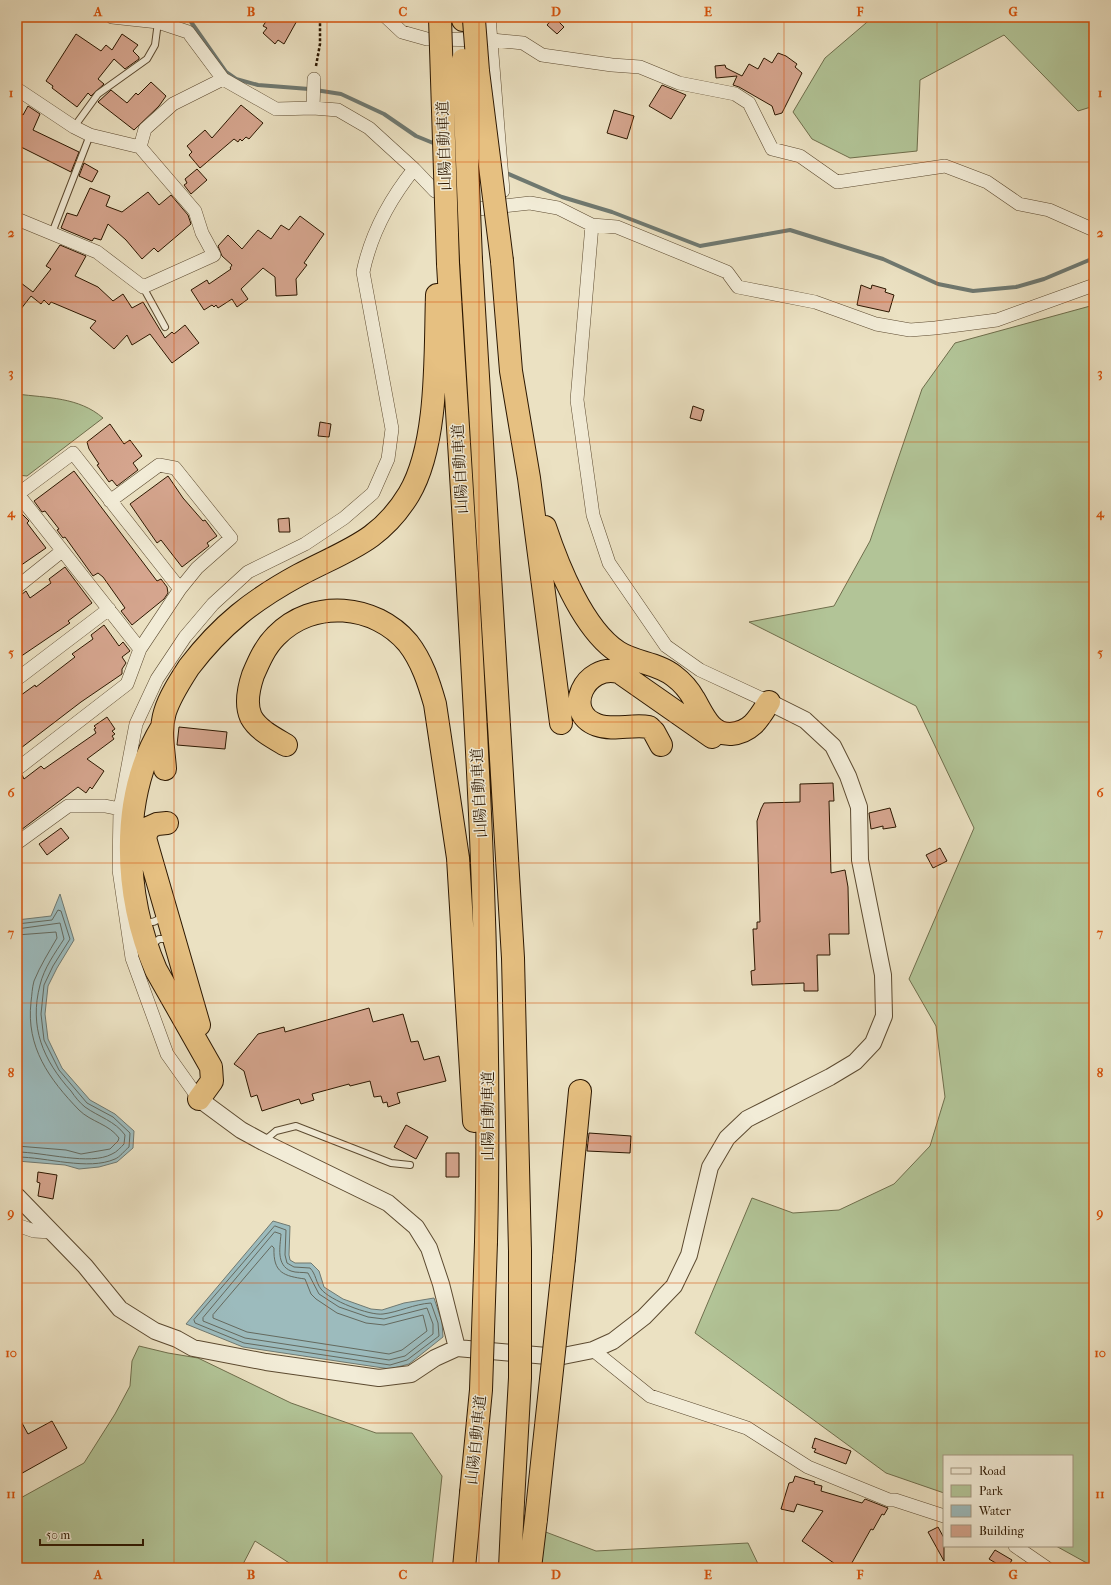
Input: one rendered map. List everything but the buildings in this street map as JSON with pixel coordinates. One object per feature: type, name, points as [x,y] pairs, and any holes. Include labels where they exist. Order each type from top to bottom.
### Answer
[{"type":"highway","name":"山陽自動車道","points":[[440,17],[446,184],[443,263],[481,821],[486,959],[488,1142],[482,1390],[464,1568]]},
{"type":"highway","name":"山陽自動車道","points":[[473,18],[471,260],[511,935],[520,1251],[520,1378],[510,1568]]},
{"type":"highway","points":[[473,18],[478,71],[502,260],[511,371],[529,478],[561,723]]},
{"type":"highway","points":[[165,769],[162,726],[165,712],[181,679],[207,643],[224,626],[249,605],[276,588],[356,547],[373,536],[388,523],[410,493],[418,476],[427,445],[433,394],[443,263]]},
{"type":"highway","points":[[529,478],[552,550],[564,577],[583,611],[603,656],[606,670],[653,680],[673,675],[687,689],[708,724],[720,732],[735,734],[749,729],[759,718],[769,702]]},
{"type":"highway","points":[[286,745],[260,727],[251,716],[248,701],[250,684],[258,664],[266,649],[276,636],[290,625],[305,617],[321,612],[338,610],[358,611],[376,618],[393,629],[408,644],[428,681],[434,704],[458,858],[478,1190],[486,1242]]},
{"type":"highway","points":[[653,680],[619,652],[603,656],[581,691],[580,707],[586,718],[591,722],[605,727],[649,727],[654,732],[661,745]]},
{"type":"highway","points":[[162,726],[145,761],[133,820],[132,867],[138,915],[149,953],[156,970],[211,1067],[212,1081],[199,1099]]},
{"type":"highway","points":[[167,823],[157,824],[148,828],[145,838],[197,1020],[218,1066],[217,1079],[199,1099]]},
{"type":"highway","points":[[530,1568],[564,1258],[580,1091]]},
{"type":"street","points":[[116,17],[158,22],[188,32],[223,79],[276,109],[313,108],[338,110],[369,128],[414,169],[435,191],[478,209],[530,203],[558,208],[592,224],[617,228],[727,272],[738,287],[815,302],[876,324],[910,330],[998,320],[1094,285]]},
{"type":"street","points":[[386,17],[402,32],[427,39],[492,40],[523,43],[542,55],[612,65],[640,67],[679,82],[735,94],[749,103],[772,149],[800,156],[836,182],[945,166],[986,182],[1019,204],[1049,210],[1094,230]]},
{"type":"street","points":[[473,18],[492,40],[505,206]]},
{"type":"street","points":[[313,108],[314,78]]},
{"type":"street","points":[[140,147],[145,129],[173,104],[223,79]]},
{"type":"street","points":[[17,89],[74,127],[90,135],[140,147],[195,211],[202,233],[214,256],[143,287],[97,252],[17,220]]},
{"type":"street","points":[[414,169],[395,192],[367,251],[363,272],[392,428],[388,459],[373,493],[344,518],[305,544],[248,572],[213,604],[185,637],[157,679],[136,724],[120,809],[119,870],[132,958],[167,1054],[199,1099],[241,1130],[388,1203],[416,1227],[429,1248],[441,1284],[457,1348]]},
{"type":"street","points":[[17,1196],[85,1266],[120,1308],[156,1331],[178,1339],[193,1348],[266,1362],[379,1378],[410,1374],[435,1358],[457,1348],[558,1357],[593,1350],[613,1341],[644,1318],[674,1286],[689,1255],[710,1167],[727,1138],[747,1119],[830,1077],[855,1062],[873,1042],[884,1016],[883,975],[860,860],[859,807],[848,776],[832,746],[805,720],[700,670],[666,646],[609,563],[593,515],[577,400],[592,224]]},
{"type":"street","points":[[140,649],[17,493],[73,453],[180,589]]},
{"type":"street","points":[[17,769],[127,684],[140,649],[180,589],[197,568],[231,538],[175,468],[159,465],[110,501]]},
{"type":"street","points":[[17,587],[62,551]]},
{"type":"street","points":[[17,679],[108,609]]},
{"type":"street","points":[[17,843],[68,806],[105,806],[120,809]]},
{"type":"street","points":[[17,1225],[34,1232],[52,1232]]},
{"type":"street","points":[[593,1350],[650,1396],[748,1428],[808,1467],[888,1500],[896,1500],[943,1516]]},
{"type":"street","points":[[1016,1547],[1047,1568]]},
{"type":"lane","points":[[74,127],[98,94],[147,58],[155,45],[158,22]]},
{"type":"lane","points":[[52,233],[90,135]]},
{"type":"lane","points":[[143,287],[165,327]]},
{"type":"lane","points":[[138,915],[144,920],[154,922],[159,919],[165,907]]},
{"type":"lane","points":[[149,953],[154,942],[158,939],[170,940],[175,944]]},
{"type":"lane","points":[[263,1142],[276,1131],[296,1126],[391,1163],[410,1165]]},
{"type":"path","points":[[314,78],[320,44],[320,17]]},
{"type":"green space","points":[[873,17],[1094,17],[1094,106],[1078,111],[1004,35],[920,80],[917,151],[850,158],[812,139],[793,112],[825,58]]},
{"type":"green space","points":[[1094,305],[1094,1567],[1058,1547],[1073,1547],[1073,1455],[943,1455],[943,1493],[886,1473],[695,1333],[752,1198],[793,1213],[839,1210],[894,1184],[930,1146],[945,1097],[936,1026],[909,979],[974,828],[916,706],[749,622],[834,606],[870,541],[922,389],[955,343]]},
{"type":"green space","points":[[17,394],[73,402],[94,411],[103,418],[27,476],[17,475]]},
{"type":"green space","points":[[139,1346],[198,1358],[291,1403],[376,1433],[412,1433],[442,1476],[432,1568],[297,1568],[255,1541],[241,1568],[17,1568],[17,1500],[84,1463],[115,1414],[130,1386],[132,1361]]},
{"type":"green space","points":[[543,1531],[596,1551],[748,1543],[760,1568],[540,1568]]},
{"type":"water","points":[[60,894],[74,940],[48,986],[45,1014],[48,1039],[62,1068],[90,1100],[115,1114],[134,1131],[133,1148],[117,1162],[99,1167],[79,1169],[65,1165],[17,1161],[17,920],[51,916]]},
{"type":"water","points":[[273,1221],[290,1226],[290,1260],[295,1263],[311,1263],[319,1271],[324,1287],[343,1299],[371,1309],[382,1310],[404,1303],[434,1298],[442,1322],[443,1337],[409,1364],[390,1369],[243,1347],[186,1324]]},
{"type":"waterway","points":[[183,17],[189,19],[226,72],[236,79],[258,85],[309,89],[341,94],[384,114],[416,136],[438,145]]},
{"type":"waterway","points":[[504,172],[562,197],[612,212],[700,246],[790,230],[883,259],[938,284],[973,291],[1016,287],[1044,279],[1094,258]]}]
